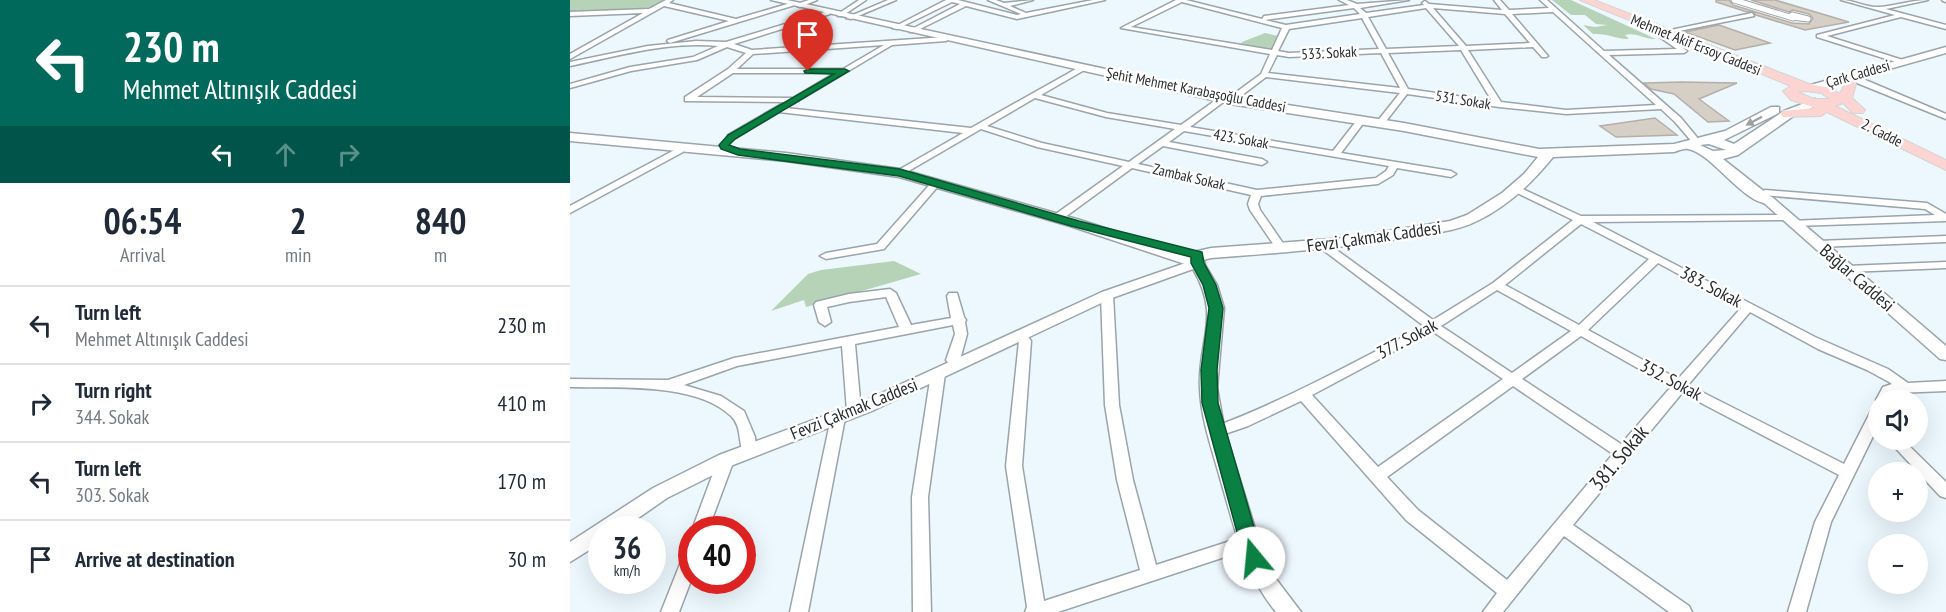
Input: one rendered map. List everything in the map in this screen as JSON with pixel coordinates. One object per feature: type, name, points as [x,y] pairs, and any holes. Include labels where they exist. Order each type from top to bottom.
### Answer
[{"type":"main road","name":"Şehit Mehmet Karabaşoğlu Caddesi","points":[[775,0],[1227,100],[1380,123],[1548,154],[1704,145]]},
{"type":"main road","name":"Mehmet Akif Ersoy Caddesi","points":[[1576,0],[1808,88]]},
{"type":"main road","name":"Mehmet Akif Ersoy Caddesi","points":[[1585,0],[1662,33],[1791,94]]},
{"type":"main road","name":"Çark Caddesi","points":[[1808,88],[1946,50]]},
{"type":"main road","name":"Çark Caddesi","points":[[1834,97],[1855,83],[1903,66],[1905,62]]},
{"type":"main road","points":[[1855,83],[1845,94],[1852,107],[1891,130]]},
{"type":"main road","points":[[1704,145],[1775,110],[1791,94],[1793,88],[1808,88]]},
{"type":"main road","name":"2. Cadde","points":[[1808,88],[1834,97],[1946,158]]},
{"type":"main road","name":"2. Cadde","points":[[1791,94],[1866,125],[1946,165]]},
{"type":"main road","points":[[1733,151],[1788,114],[1816,103],[1831,103],[1834,97]]},
{"type":"main road","points":[[1788,114],[1807,111],[1821,112],[1866,125]]},
{"type":"main road","points":[[570,137],[780,160],[793,159]]},
{"type":"main road","points":[[707,151],[731,137]]},
{"type":"main road","points":[[731,137],[724,145],[732,150],[900,172],[1193,259]]},
{"type":"main road","points":[[592,139],[680,150],[751,153]]},
{"type":"main road","points":[[1704,145],[1726,144],[1766,197]]},
{"type":"main road","points":[[1704,145],[1757,195],[1766,197]]},
{"type":"main road","name":"Fevzi Çakmak Caddesi","points":[[1193,259],[1323,245],[1427,231],[1453,225],[1490,208],[1516,189],[1548,154]]},
{"type":"street","points":[[641,50],[814,0]]},
{"type":"street","points":[[839,15],[863,0]]},
{"type":"street","points":[[570,86],[630,69],[695,59],[725,45],[893,0]]},
{"type":"street","points":[[895,28],[951,0],[1017,17],[1102,0]]},
{"type":"street","points":[[991,0],[1028,15]]},
{"type":"street","points":[[1004,5],[1030,0]]},
{"type":"street","points":[[1179,0],[1286,27],[1429,6],[1509,12],[1554,10]]},
{"type":"street","name":"533. Sokak","points":[[1179,0],[1124,28],[1289,55],[1536,45]]},
{"type":"street","points":[[1190,4],[1213,0]]},
{"type":"street","points":[[1342,0],[1355,6],[1364,15],[1406,91],[1380,123]]},
{"type":"street","points":[[1254,19],[1406,0]]},
{"type":"street","points":[[1419,0],[1429,6],[1463,47],[1499,105]]},
{"type":"street","points":[[1497,0],[1544,56]]},
{"type":"street","points":[[1543,0],[1704,145]]},
{"type":"street","points":[[1734,0],[1793,18]]},
{"type":"street","points":[[1844,0],[1946,27]]},
{"type":"street","points":[[1903,0],[1912,2]]},
{"type":"street","points":[[1878,9],[1925,0]]},
{"type":"street","points":[[570,57],[667,2],[738,21]]},
{"type":"street","points":[[912,31],[965,4]]},
{"type":"street","points":[[570,14],[651,11]]},
{"type":"street","points":[[1662,33],[1752,15]]},
{"type":"street","points":[[1902,15],[1819,36],[1905,62]]},
{"type":"street","points":[[1930,22],[1946,18]]},
{"type":"street","points":[[1057,218],[1181,129],[1264,75],[1286,27]]},
{"type":"street","points":[[1602,53],[1684,51],[1662,33]]},
{"type":"street","points":[[570,64],[641,50],[694,44],[725,45],[751,52],[946,39]]},
{"type":"street","points":[[731,137],[892,43]]},
{"type":"street","points":[[570,51],[584,50]]},
{"type":"street","points":[[751,52],[731,71],[688,99],[796,100]]},
{"type":"street","points":[[570,57],[586,60]]},
{"type":"street","points":[[900,172],[1083,67]]},
{"type":"street","points":[[731,71],[845,71]]},
{"type":"street","name":"531. Sokak","points":[[1264,75],[1566,112],[1663,107]]},
{"type":"street","points":[[1855,83],[1946,117]]},
{"type":"street","name":"423. Sokak","points":[[1034,95],[1106,115],[1451,174]]},
{"type":"street","name":"Zambak Sokak","points":[[779,110],[975,128],[1040,145],[1257,193],[1378,181],[1390,173],[1394,165]]},
{"type":"street","points":[[1678,120],[1704,145]]},
{"type":"street","points":[[1335,155],[1361,121]]},
{"type":"street","points":[[1161,143],[1262,162]]},
{"type":"street","points":[[570,210],[680,150]]},
{"type":"street","points":[[826,256],[880,247],[936,183]]},
{"type":"street","name":"383. Sokak","points":[[1516,189],[1581,219],[1822,346],[1886,373],[1904,387]]},
{"type":"street","points":[[1257,193],[1252,204],[1282,249]]},
{"type":"street","points":[[1766,197],[1928,206],[1946,218]]},
{"type":"street","name":"Bağlar Caddesi","points":[[1766,197],[1946,355]]},
{"type":"street","points":[[1581,219],[1946,218]]},
{"type":"street","name":"377. Sokak","points":[[1216,432],[1244,422],[1303,394],[1433,326],[1497,285],[1581,219]]},
{"type":"street","points":[[1818,243],[1946,239]]},
{"type":"street","points":[[1323,245],[1433,326],[1623,453]]},
{"type":"street","points":[[1193,259],[1210,285],[1216,308],[1208,388],[1216,432],[1249,542],[1268,586],[1290,612]]},
{"type":"street","name":"Fevzi Çakmak Caddesi","points":[[625,516],[660,493],[726,460],[846,415],[1107,295],[1193,259]]},
{"type":"street","points":[[1376,477],[1580,331],[1656,259]]},
{"type":"street","points":[[1847,269],[1946,265]]},
{"type":"street","name":"352. Sokak","points":[[1497,285],[1680,386],[1847,472]]},
{"type":"street","points":[[825,322],[820,305],[849,298],[890,293],[906,329]]},
{"type":"street","points":[[1107,295],[1112,405],[1125,480],[1149,573]]},
{"type":"street","points":[[953,296],[960,320],[961,334],[953,360],[957,365]]},
{"type":"street","name":"381. Sokak","points":[[1492,612],[1623,453],[1748,307]]},
{"type":"street","points":[[669,385],[734,362],[960,320]]},
{"type":"street","points":[[1021,335],[1025,341],[1014,466],[1036,612],[1249,542]]},
{"type":"street","points":[[799,612],[846,415],[848,340]]},
{"type":"street","points":[[922,612],[920,497],[938,374]]},
{"type":"street","points":[[570,383],[669,385],[717,399],[739,414],[748,437],[749,451]]},
{"type":"street","points":[[1888,390],[1904,387],[1946,386]]},
{"type":"street","points":[[1303,394],[1412,515],[1508,591]]},
{"type":"street","points":[[1797,612],[1817,537],[1847,472],[1868,434]]},
{"type":"street","points":[[1905,450],[1946,492]]},
{"type":"street","points":[[705,516],[726,460]]},
{"type":"street","points":[[1562,526],[1683,612]]},
{"type":"street","name":"Fevzi Çakmak Caddesi","points":[[570,553],[588,540]]},
{"type":"street","points":[[670,612],[678,591]]},
{"type":"green space","points":[[570,0],[666,0],[646,10],[570,12]]},
{"type":"green space","points":[[1552,0],[1571,0],[1656,39],[1633,34],[1625,35],[1629,39],[1593,34],[1583,25],[1595,27],[1607,25],[1596,24],[1585,15],[1571,15]]},
{"type":"green space","points":[[1265,33],[1278,36],[1272,50],[1241,45],[1242,42]]},
{"type":"green space","points":[[894,261],[921,274],[806,307],[804,300],[771,311],[808,274],[821,270]]},
{"type":"building","points":[[1716,0],[1729,0],[1733,5],[1753,11],[1747,12],[1716,2]]},
{"type":"building","points":[[1751,0],[1775,0],[1849,22],[1805,30],[1756,15],[1753,11],[1792,23],[1809,24],[1813,18],[1809,14],[1793,10],[1789,12]]},
{"type":"building","points":[[1719,25],[1770,43],[1735,50],[1685,32]]},
{"type":"building","points":[[1644,83],[1737,83],[1699,99],[1729,121],[1708,122],[1674,94],[1651,89]]},
{"type":"building","points":[[1655,118],[1677,135],[1616,137],[1600,126]]},
{"type":"route","points":[[808,71],[845,71],[731,137],[724,145],[725,147],[738,152],[900,172],[1075,223],[1197,255],[1197,263],[1210,285],[1216,308],[1209,370],[1210,403],[1216,432],[1254,558]]}]
